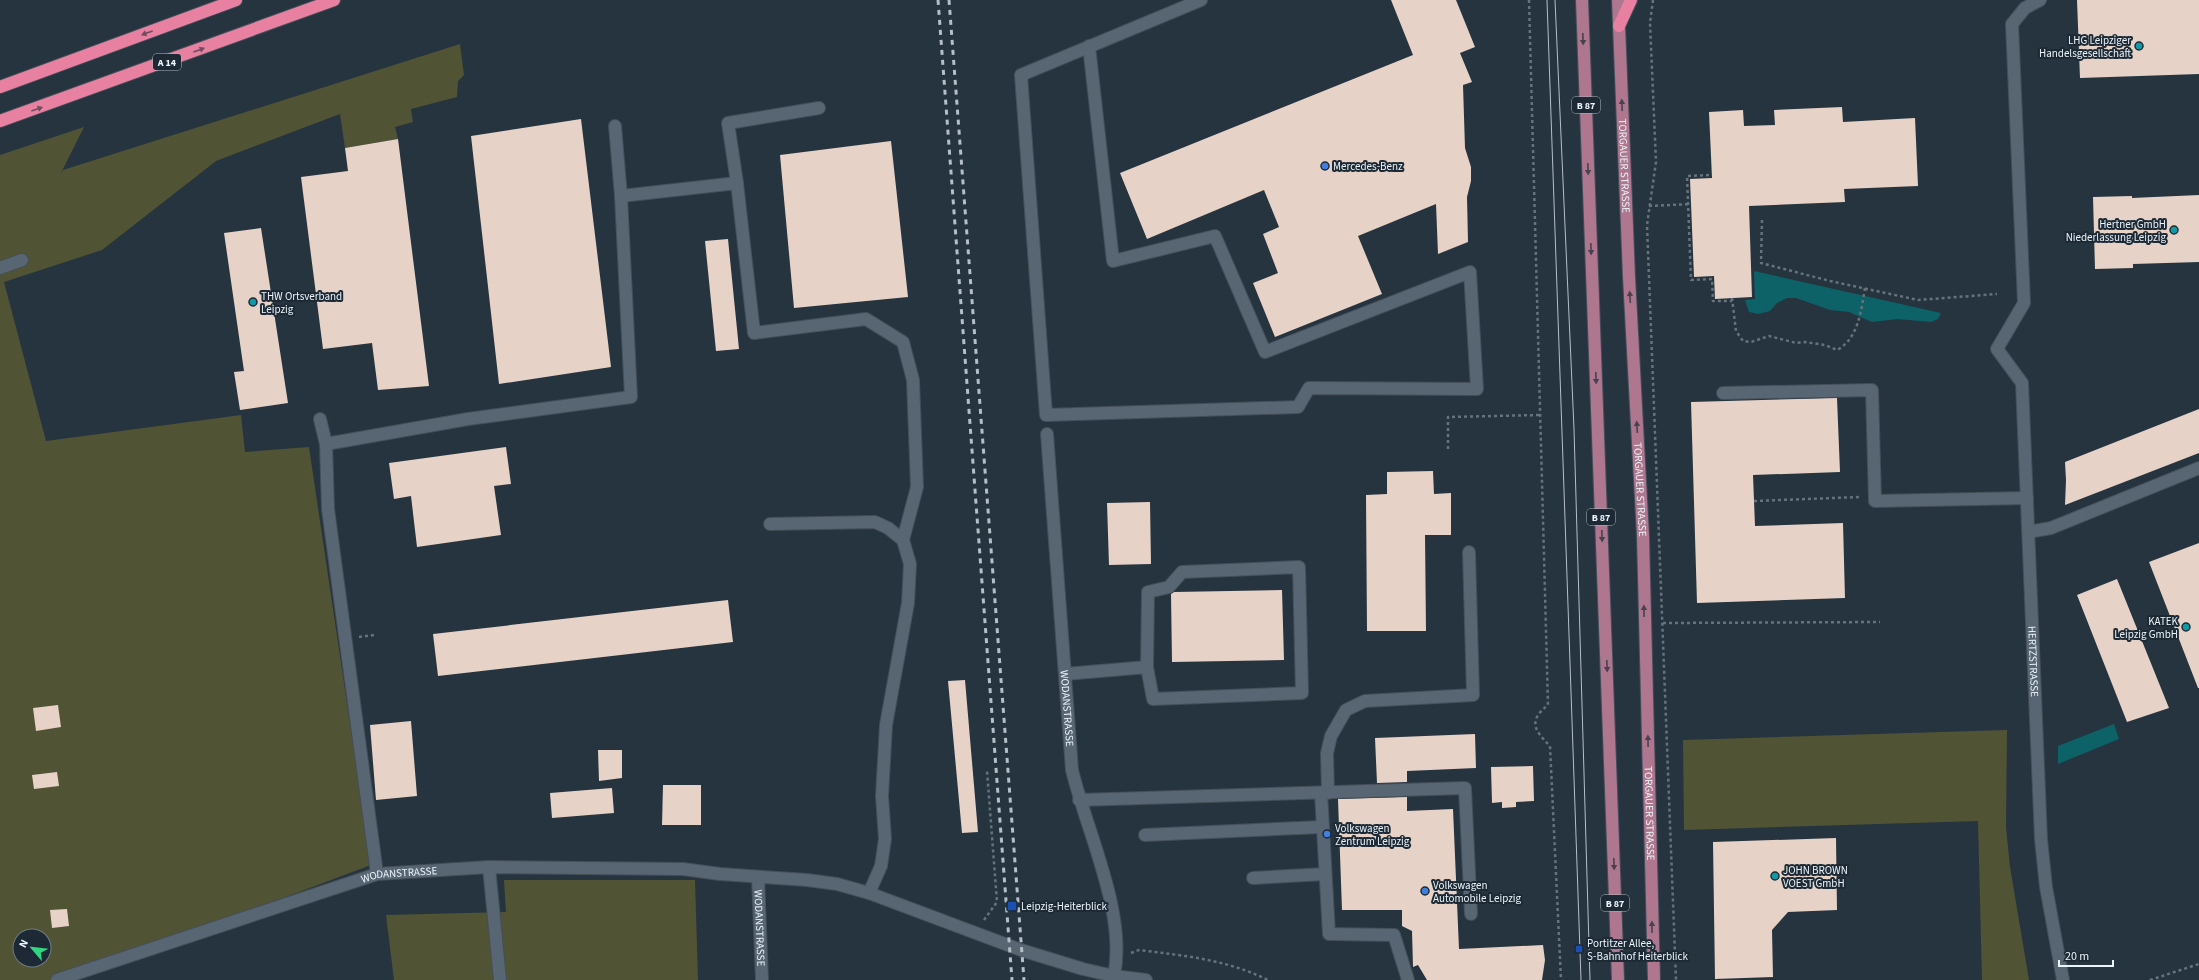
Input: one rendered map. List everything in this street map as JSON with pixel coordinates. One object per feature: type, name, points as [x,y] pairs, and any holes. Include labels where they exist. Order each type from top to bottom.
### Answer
[{"type":"highway","points":[[0,87],[236,0]]},
{"type":"highway","name":"A 14","points":[[0,122],[334,0]]},
{"type":"highway","points":[[1619,26],[1631,0]]},
{"type":"main road","name":"B 87","points":[[1582,0],[1618,980]]},
{"type":"main road","name":"TORGAUER STRASSE","points":[[1618,0],[1629,277],[1643,536],[1654,980]]},
{"type":"street","points":[[1089,46],[1113,261],[1215,236],[1265,352],[1470,272],[1478,389],[1309,388],[1298,407],[1046,415],[1021,75],[1089,46],[1201,0]]},
{"type":"street","name":"HERTZSTRASSE","points":[[2040,0],[2025,8],[2012,24],[2024,303],[1997,349],[2022,383],[2041,839],[2046,887],[2063,980]]},
{"type":"street","points":[[819,108],[728,123],[737,183],[754,332],[866,318],[903,342],[913,380],[917,487],[903,540],[910,564],[908,603],[886,725],[882,796],[885,839],[880,866],[869,893]]},
{"type":"street","points":[[326,444],[468,419],[631,397],[621,196],[615,126]]},
{"type":"street","points":[[621,196],[737,183]]},
{"type":"street","points":[[0,268],[22,260]]},
{"type":"street","points":[[1723,393],[1872,390],[1876,501],[2027,498]]},
{"type":"street","points":[[320,419],[326,444],[328,509],[377,874]]},
{"type":"street","name":"WODANSTRASSE","points":[[1047,434],[1072,770],[1079,800],[1107,886],[1115,925],[1118,978]]},
{"type":"street","points":[[2029,532],[2051,528],[2199,468]]},
{"type":"street","points":[[770,524],[875,522],[888,528],[903,540]]},
{"type":"street","points":[[1408,980],[1394,935],[1329,934],[1322,827],[1327,753],[1331,736],[1346,710],[1365,701],[1473,695],[1470,552]]},
{"type":"street","points":[[1298,567],[1302,693],[1153,700],[1147,667],[1148,592],[1169,587],[1182,572],[1298,567]]},
{"type":"street","points":[[1065,674],[1147,667]]},
{"type":"street","points":[[1079,800],[1465,788],[1471,914]]},
{"type":"street","points":[[1145,835],[1322,827]]},
{"type":"street","points":[[489,867],[500,980]]},
{"type":"street","name":"WODANSTRASSE","points":[[56,980],[377,874],[489,867],[683,869],[720,874],[837,884],[869,893],[1033,954],[1118,978],[1146,980]]},
{"type":"street","points":[[1253,878],[1325,874]]},
{"type":"street","name":"WODANSTRASSE","points":[[758,877],[762,980]]},
{"type":"path","points":[[1529,0],[1548,705],[1539,712],[1534,722],[1538,734],[1550,746],[1561,980]]},
{"type":"path","points":[[1653,0],[1650,23],[1656,162],[1649,206],[1648,225],[1676,980]]},
{"type":"path","points":[[1709,175],[1687,176],[1690,204],[1691,280],[1712,279],[1713,301],[1732,299],[1736,331],[1742,341],[1751,342],[1769,336],[1796,343],[1805,342],[1825,345],[1837,350],[1844,346],[1859,322],[1865,288]]},
{"type":"path","points":[[1649,206],[1690,204]]},
{"type":"path","points":[[1762,220],[1761,263],[1918,300],[1997,294]]},
{"type":"path","points":[[1448,449],[1448,417],[1540,415]]},
{"type":"path","points":[[1754,500],[1875,496]]},
{"type":"path","points":[[1663,623],[1880,622]]},
{"type":"path","points":[[974,933],[997,902],[986,771]]},
{"type":"path","points":[[1117,959],[1139,950],[1216,960],[1268,980]]},
{"type":"path","points":[[2150,980],[2199,964]]},
{"type":"shaded area","points":[[460,44],[464,75],[458,81],[457,97],[411,109],[413,122],[395,127],[398,139],[345,148],[340,114],[216,161],[102,250],[4,282],[46,441],[241,415],[245,452],[309,447],[371,865],[129,956],[57,980],[0,980],[0,155],[84,127],[60,175],[63,170]]},
{"type":"shaded area","points":[[1754,271],[1941,313],[1938,319],[1931,322],[1897,319],[1872,322],[1849,312],[1830,310],[1796,298],[1787,298],[1777,303],[1770,311],[1758,314],[1749,312],[1745,300],[1755,299]]},
{"type":"shaded area","points":[[2114,724],[2119,739],[2058,764],[2058,746]]},
{"type":"shaded area","points":[[2007,730],[2006,827],[2010,867],[2029,980],[1982,980],[1978,821],[1684,830],[1683,740]]},
{"type":"shaded area","points":[[504,880],[695,880],[698,980],[394,980],[386,915],[506,912]]},
{"type":"building","points":[[1391,0],[1456,0],[1475,47],[1460,53],[1472,82],[1463,85],[1465,148],[1471,167],[1471,181],[1467,197],[1468,242],[1438,254],[1436,204],[1358,236],[1382,294],[1275,337],[1253,283],[1278,273],[1263,234],[1279,227],[1264,190],[1147,239],[1120,173],[1413,55]]},
{"type":"building","name":"LHG Leipziger Handelsgesellschaft","points":[[2077,0],[2199,0],[2199,74],[2080,78]]},
{"type":"building","points":[[1842,107],[1843,122],[1915,118],[1918,186],[1844,189],[1845,202],[1749,206],[1752,297],[1715,299],[1714,276],[1694,277],[1690,179],[1712,178],[1709,112],[1743,110],[1744,126],[1775,125],[1774,110]]},
{"type":"building","points":[[581,119],[611,367],[499,384],[471,136]]},
{"type":"building","points":[[398,139],[429,386],[378,390],[372,343],[323,349],[301,177],[348,171],[345,148]]},
{"type":"building","points":[[891,141],[908,297],[794,308],[780,155]]},
{"type":"building","points":[[2199,195],[2199,262],[2133,264],[2133,268],[2095,269],[2093,197],[2132,196],[2132,198]]},
{"type":"building","name":"THW Ortsverband Leipzig","points":[[261,228],[288,403],[240,410],[234,372],[244,371],[224,233]]},
{"type":"building","points":[[728,239],[739,349],[716,351],[705,241]]},
{"type":"building","points":[[1837,398],[1840,472],[1753,475],[1755,526],[1843,523],[1845,598],[1697,603],[1691,402]]},
{"type":"building","points":[[2199,409],[2199,453],[2065,505],[2065,462]]},
{"type":"building","points":[[506,447],[511,484],[494,486],[501,535],[417,547],[411,496],[394,499],[389,463]]},
{"type":"building","points":[[1433,471],[1434,494],[1451,493],[1451,535],[1425,535],[1426,631],[1367,631],[1366,495],[1387,494],[1387,472]]},
{"type":"building","points":[[1150,502],[1151,564],[1109,565],[1107,503]]},
{"type":"building","name":"KATEK Leipzig GmbH","points":[[2199,543],[2199,688],[2198,688],[2149,562]]},
{"type":"building","points":[[2117,579],[2169,708],[2127,722],[2077,595]]},
{"type":"building","points":[[1282,590],[1284,660],[1172,662],[1171,594],[1174,592]]},
{"type":"building","points":[[728,600],[733,642],[438,676],[433,634]]},
{"type":"building","points":[[965,680],[978,832],[962,833],[948,681]]},
{"type":"building","points":[[58,705],[61,727],[36,731],[33,708]]},
{"type":"building","points":[[411,721],[417,796],[376,800],[370,725]]},
{"type":"building","points":[[1475,734],[1476,768],[1407,771],[1407,782],[1377,783],[1375,738]]},
{"type":"building","points":[[598,750],[622,750],[622,778],[599,781]]},
{"type":"building","points":[[1533,766],[1534,801],[1516,802],[1516,807],[1502,808],[1502,802],[1492,803],[1491,767]]},
{"type":"building","points":[[57,772],[59,786],[34,789],[32,775]]},
{"type":"building","points":[[663,785],[701,785],[701,825],[662,825]]},
{"type":"building","points":[[612,788],[614,813],[552,818],[550,793]]},
{"type":"building","name":"Volkswagen Automobile Leipzig","points":[[1407,797],[1407,811],[1453,809],[1459,949],[1543,945],[1545,960],[1542,980],[1427,980],[1418,965],[1413,967],[1412,931],[1402,926],[1402,910],[1342,910],[1338,799]]},
{"type":"building","name":"JOHN BROWN VOEST GmbH","points":[[1836,838],[1837,910],[1788,912],[1772,930],[1773,977],[1715,979],[1713,842]]},
{"type":"building","points":[[67,909],[69,926],[52,928],[50,910]]},
{"type":"tram line","points":[[1547,0],[1581,980]]},
{"type":"tram line","points":[[1555,0],[1574,429],[1590,980]]},
{"type":"railway","points":[[938,0],[1012,980]]},
{"type":"railway","points":[[949,0],[1024,980]]},
{"type":"place","name":"LHG Leipziger Handelsgesellschaft","points":[[2139,46]]},
{"type":"place","name":"Mercedes-Benz","points":[[1325,166]]},
{"type":"place","name":"Hertner GmbH Niederlassung Leipzig","points":[[2174,230]]},
{"type":"place","name":"THW Ortsverband Leipzig","points":[[253,302]]},
{"type":"place","name":"KATEK Leipzig GmbH","points":[[2186,627]]},
{"type":"place","name":"Volkswagen Zentrum Leipzig","points":[[1327,834]]},
{"type":"place","name":"JOHN BROWN VOEST GmbH","points":[[1775,876]]},
{"type":"place","name":"Volkswagen Automobile Leipzig","points":[[1425,891]]},
{"type":"place","name":"Leipzig-Heiterblick","points":[[1012,906]]},
{"type":"place","name":"Portitzer Allee, S-Bahnhof Heiterblick","points":[[1579,949]]}]
